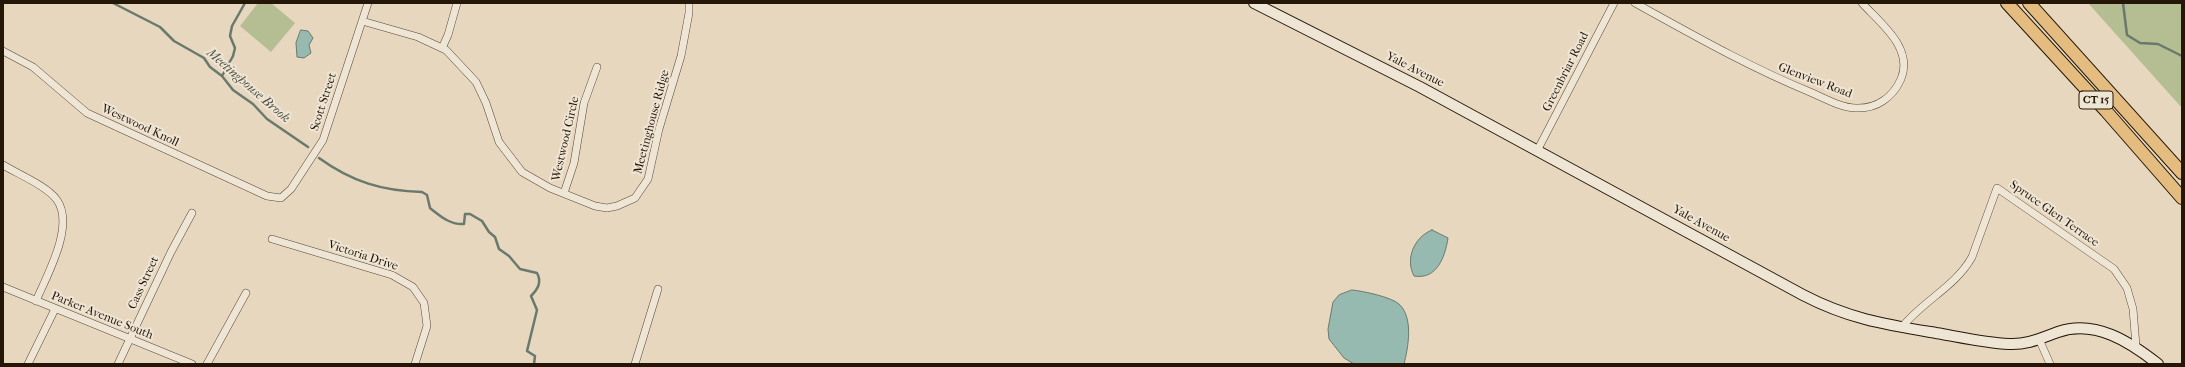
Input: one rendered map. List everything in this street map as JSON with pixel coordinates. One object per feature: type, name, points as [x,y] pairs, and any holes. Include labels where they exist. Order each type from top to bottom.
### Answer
[{"type":"highway","name":"CT 15","points":[[2007,3],[2182,198]]},
{"type":"highway","name":"CT 15","points":[[2029,3],[2182,173]]},
{"type":"street","name":"Scott Street","points":[[281,198],[291,189],[323,140],[368,3]]},
{"type":"street","points":[[442,48],[448,35],[457,3]]},
{"type":"street","name":"Meetinghouse Ridge","points":[[362,21],[418,37],[442,48],[462,65],[476,82],[486,103],[499,142],[522,172],[564,193],[595,206],[607,208],[626,203],[642,191],[648,180],[659,129],[681,56],[689,3]]},
{"type":"street","name":"Yale Avenue","points":[[1254,3],[1414,84],[1820,304],[1851,316],[1902,327],[2007,344],[2028,343],[2060,331],[2079,328],[2102,331],[2136,346],[2158,364]]},
{"type":"street","name":"Greenbriar Road","points":[[1537,151],[1614,3]]},
{"type":"street","name":"Glenview Road","points":[[1635,3],[1755,69],[1855,108],[1878,104],[1889,97],[1897,87],[1902,76],[1904,62],[1901,49],[1893,36],[1862,3]]},
{"type":"street","name":"Westwood Knoll","points":[[3,51],[33,67],[87,113],[266,196],[281,198]]},
{"type":"street","name":"Westwood Circle","points":[[564,193],[574,163],[584,103],[597,67]]},
{"type":"street","points":[[3,165],[40,185],[57,200],[64,221],[61,240],[36,301]]},
{"type":"street","name":"Spruce Glen Terrace","points":[[1902,327],[1918,310],[1958,276],[1966,267],[1972,256],[1998,188],[2114,269],[2127,288],[2133,309],[2136,346]]},
{"type":"street","name":"Cass Street","points":[[118,364],[171,252],[192,213]]},
{"type":"street","name":"Victoria Drive","points":[[272,239],[392,275],[413,287],[424,303],[426,326],[415,364]]},
{"type":"street","name":"Parker Avenue South","points":[[3,287],[192,364]]},
{"type":"street","points":[[635,364],[658,289]]},
{"type":"street","points":[[207,364],[246,293]]},
{"type":"street","points":[[28,364],[55,309]]},
{"type":"street","points":[[2039,340],[2050,364]]},
{"type":"green space","points":[[258,3],[271,3],[295,23],[271,52],[240,26]]},
{"type":"green space","points":[[2088,3],[2182,3],[2182,108]]},
{"type":"water","points":[[301,30],[308,31],[313,38],[309,45],[311,53],[304,58],[297,57],[296,43]]},
{"type":"water","points":[[1432,230],[1448,238],[1445,253],[1434,271],[1422,276],[1414,276],[1410,263],[1413,249],[1420,238]]},
{"type":"water","points":[[1352,290],[1370,293],[1390,299],[1399,304],[1404,310],[1407,317],[1409,333],[1404,364],[1354,364],[1344,358],[1329,339],[1328,329],[1333,302],[1339,295]]},
{"type":"waterway","name":"Meetinghouse Brook","points":[[113,3],[160,27],[174,41],[204,58],[210,67],[222,76],[233,90],[253,104],[267,119],[308,147]]},
{"type":"waterway","points":[[222,76],[233,56],[235,48],[230,36],[232,26],[245,3]]},
{"type":"waterway","points":[[2123,3],[2127,35],[2140,43],[2158,44],[2182,56]]},
{"type":"waterway","name":"Meetinghouse Brook","points":[[319,158],[344,173],[368,184],[394,190],[422,192],[427,195],[430,208],[441,217],[454,223],[464,224],[465,214],[470,214],[482,221],[489,232],[495,237],[499,249],[509,256],[520,269],[537,273],[539,282],[536,291],[531,296],[537,310],[527,351],[535,356],[534,364]]}]
